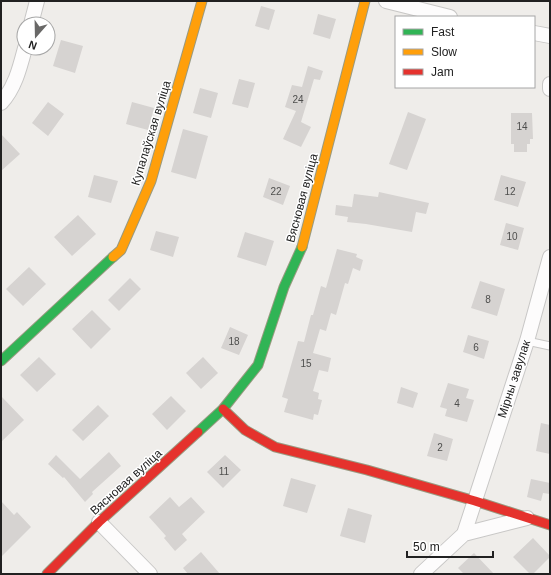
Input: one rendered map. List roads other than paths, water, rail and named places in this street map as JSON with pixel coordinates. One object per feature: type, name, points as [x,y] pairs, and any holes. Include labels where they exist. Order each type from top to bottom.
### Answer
[{"type":"street","points":[[33,16],[37,1]]},
{"type":"street","name":"Купалаўская вуліца","points":[[1,361],[121,250],[151,181],[202,1]]},
{"type":"street","name":"Вясновая вуліца","points":[[47,574],[99,522],[223,409],[258,364],[284,287],[303,244],[365,1]]},
{"type":"street","points":[[386,1],[446,16]]},
{"type":"street","points":[[535,33],[550,36]]},
{"type":"street","points":[[1,103],[11,89],[23,56]]},
{"type":"street","points":[[550,84],[550,89]]},
{"type":"street","name":"Мірны завулак","points":[[464,534],[527,341],[550,257]]},
{"type":"street","points":[[223,409],[245,430],[275,447],[367,470],[475,501],[550,526]]},
{"type":"street","points":[[421,574],[464,534],[527,518]]},
{"type":"street","points":[[99,522],[150,574]]},
{"type":"lane","points":[[527,341],[550,346]]}]
